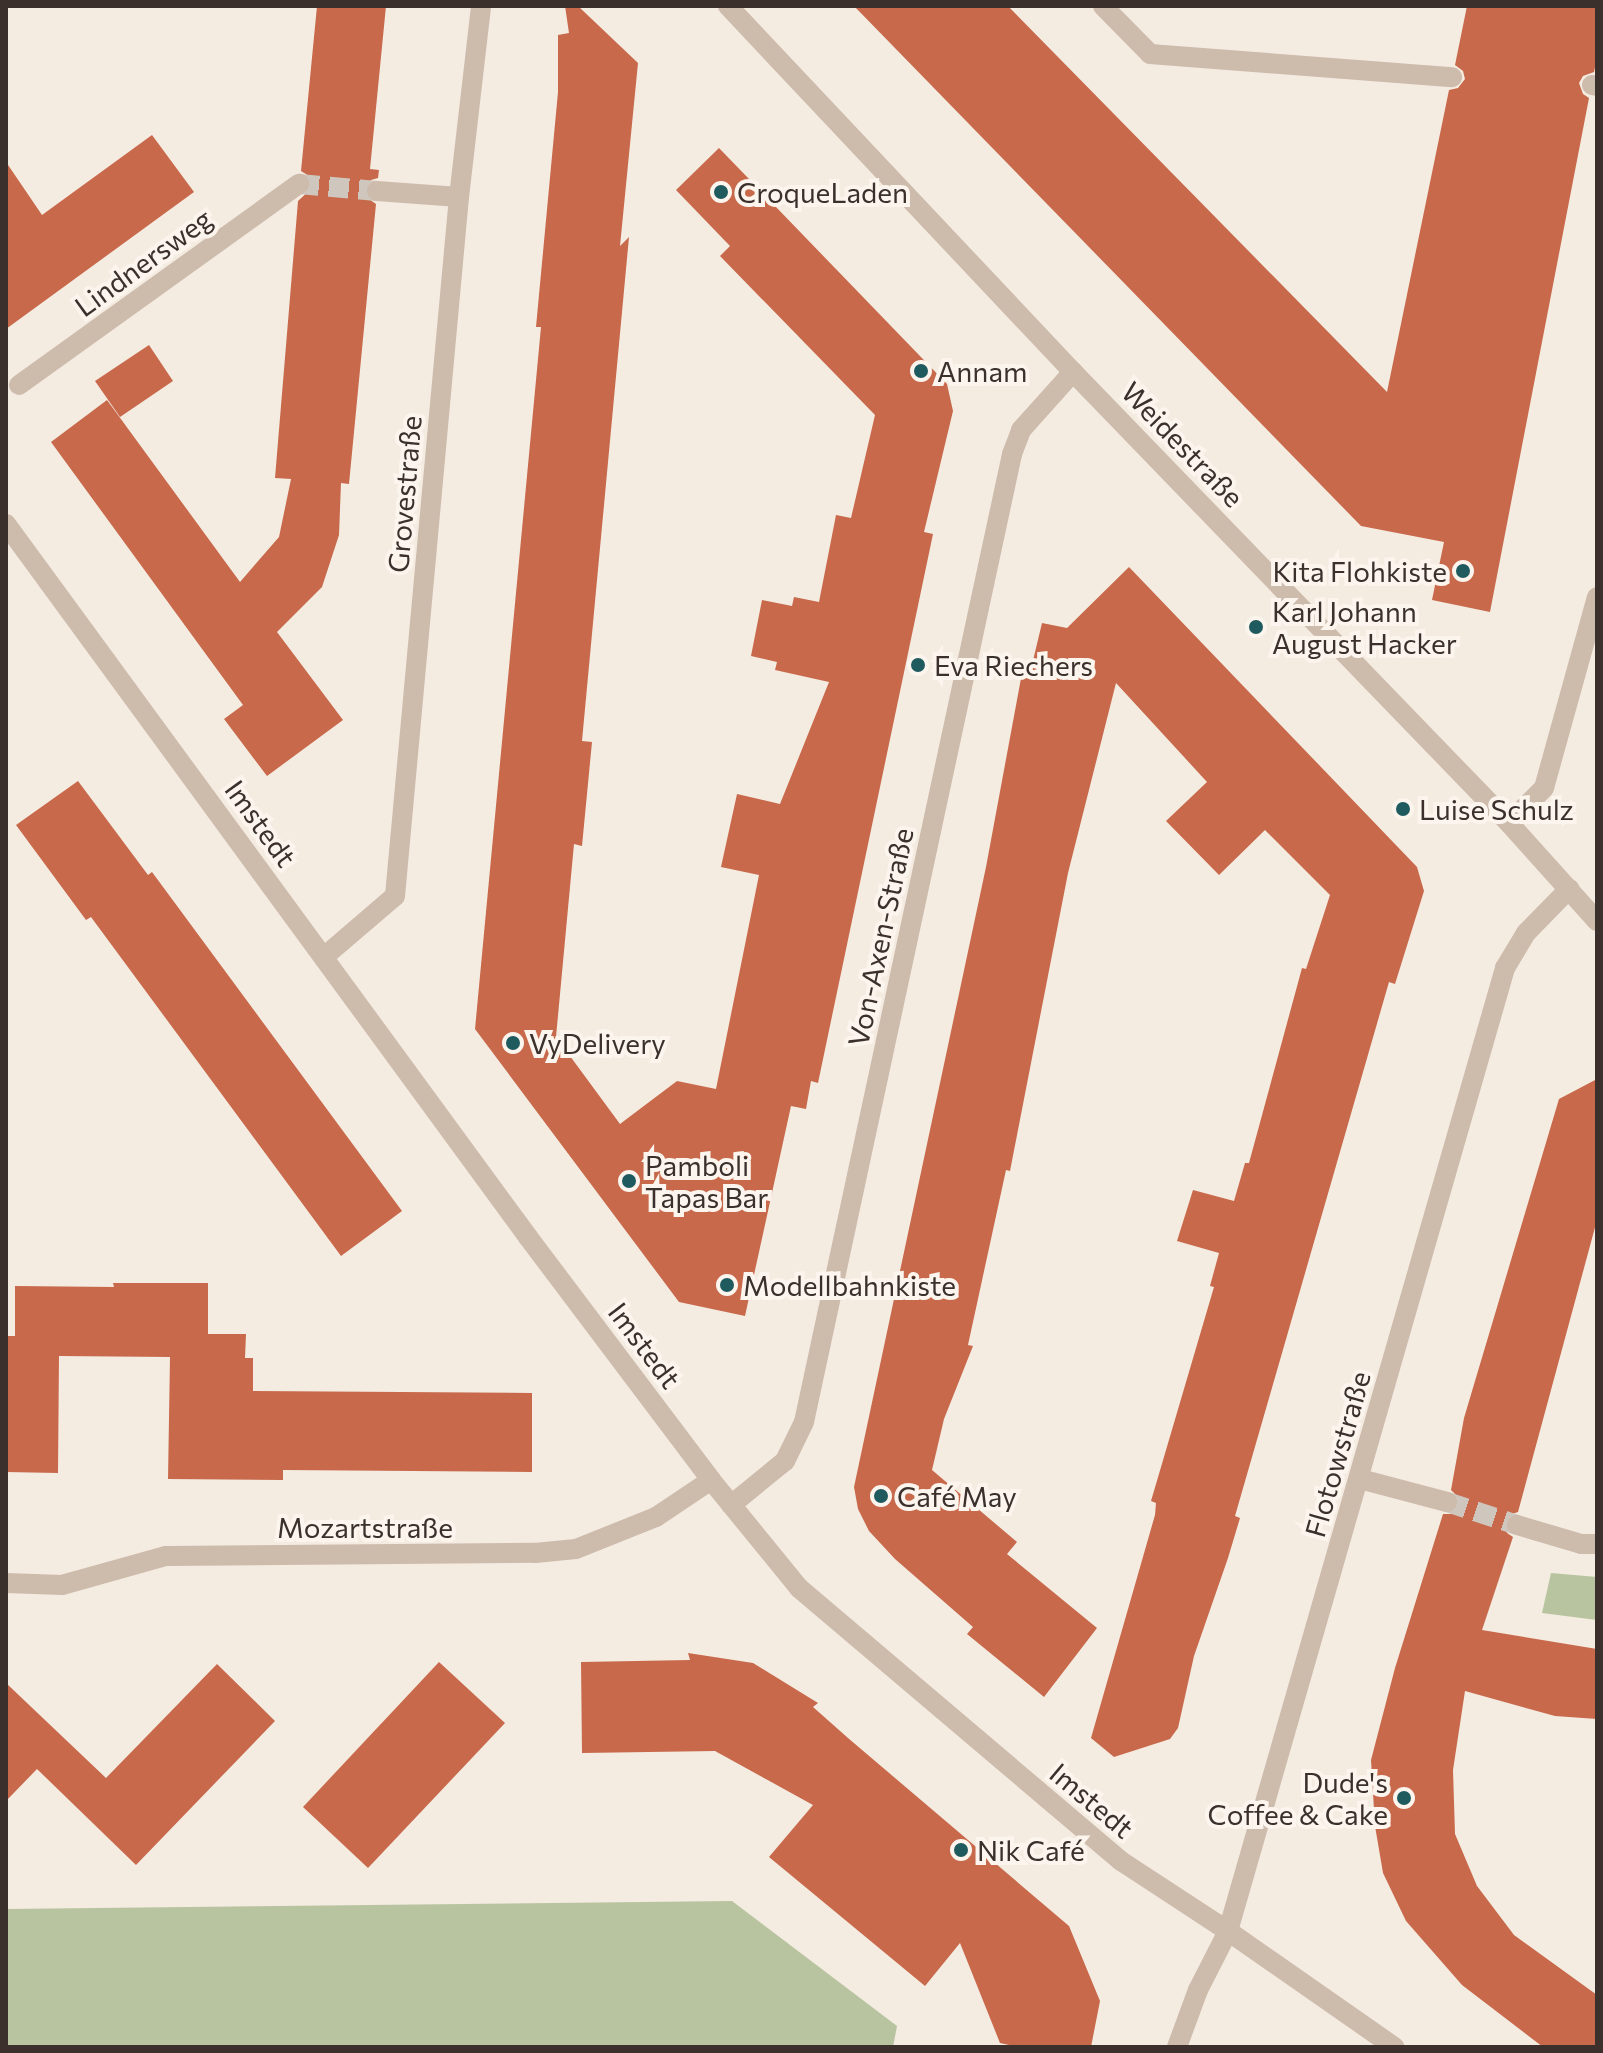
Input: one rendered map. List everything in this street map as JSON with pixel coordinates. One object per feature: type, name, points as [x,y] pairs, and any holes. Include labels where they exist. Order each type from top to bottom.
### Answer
[{"type":"street","name":"Grovestraße","points":[[325,956],[395,896],[459,197],[481,6]]},
{"type":"street","name":"Weidestraße","points":[[728,6],[1073,372],[1509,823],[1597,921]]},
{"type":"street","points":[[1103,6],[1150,54],[1452,77]]},
{"type":"street","name":"Lindnersweg","points":[[19,385],[299,184]]},
{"type":"street","points":[[377,191],[459,197]]},
{"type":"street","name":"Von-Axen-Straße","points":[[731,1505],[769,1478],[785,1461],[804,1422],[1012,454],[1021,430],[1073,372]]},
{"type":"street","name":"Imstedt","points":[[6,524],[711,1480],[799,1588],[1121,1861],[1394,2047]]},
{"type":"street","points":[[1509,823],[1544,788],[1597,597]]},
{"type":"street","name":"Flotowstraße","points":[[1177,2047],[1198,1990],[1228,1931],[1505,968],[1526,933],[1569,889]]},
{"type":"street","points":[[1360,1479],[1447,1502]]},
{"type":"street","name":"Mozartstraße","points":[[6,1583],[62,1585],[166,1556],[535,1553],[576,1549],[656,1517],[711,1480]]},
{"type":"street","points":[[1517,1525],[1581,1544],[1597,1544]]},
{"type":"green space","points":[[1551,1573],[1597,1577],[1597,1620],[1542,1613]]},
{"type":"green space","points":[[732,1901],[897,2026],[893,2047],[6,2047],[6,1909]]},
{"type":"building","points":[[317,6],[386,6],[370,169],[379,170],[378,178],[371,180],[364,189],[366,197],[376,204],[349,484],[341,483],[339,535],[322,587],[277,632],[343,720],[267,776],[224,719],[243,705],[51,442],[107,400],[240,582],[279,537],[291,479],[275,478],[298,201],[312,184],[309,176],[301,171]]},
{"type":"building","points":[[565,6],[578,6],[638,63],[620,246],[629,237],[582,741],[592,742],[582,846],[574,844],[556,1037],[620,1124],[677,1081],[716,1089],[759,875],[721,867],[737,794],[780,804],[829,682],[775,670],[777,662],[751,656],[762,600],[792,606],[794,597],[819,602],[836,515],[851,518],[875,415],[720,256],[730,246],[676,190],[719,148],[947,384],[953,411],[924,532],[933,534],[818,1083],[811,1081],[806,1109],[791,1106],[745,1316],[679,1302],[475,1029],[541,327],[536,327],[558,92],[558,35],[569,33]]},
{"type":"building","points":[[854,6],[1008,6],[1387,392],[1449,90],[1458,88],[1465,79],[1463,71],[1455,65],[1467,6],[1597,6],[1597,58],[1594,72],[1583,76],[1579,83],[1583,94],[1589,98],[1490,612],[1432,600],[1444,542],[1361,526]]},
{"type":"building","points":[[152,135],[194,192],[6,329],[6,162],[42,215]]},
{"type":"building","points":[[149,345],[173,381],[120,417],[95,381]]},
{"type":"building","points":[[1129,567],[1417,867],[1424,891],[1395,984],[1389,982],[1235,1516],[1240,1518],[1194,1656],[1178,1728],[1170,1739],[1114,1757],[1091,1738],[1155,1515],[1156,1503],[1151,1501],[1214,1287],[1210,1286],[1219,1253],[1177,1241],[1193,1190],[1234,1201],[1245,1163],[1249,1163],[1302,968],[1306,969],[1330,895],[1265,830],[1219,875],[1166,821],[1207,782],[1116,683],[1068,873],[1010,1171],[1006,1170],[968,1345],[973,1346],[944,1419],[932,1470],[1017,1542],[1007,1554],[1097,1628],[1044,1697],[967,1634],[973,1627],[895,1559],[869,1531],[858,1509],[854,1487],[986,867],[1022,673],[1030,673],[1042,623],[1067,628]]},
{"type":"building","points":[[78,781],[148,875],[152,872],[402,1211],[341,1256],[91,917],[86,920],[16,825]]},
{"type":"building","points":[[1597,1079],[1597,1220],[1518,1512],[1509,1515],[1504,1522],[1507,1533],[1513,1537],[1482,1630],[1597,1649],[1597,1719],[1555,1716],[1465,1691],[1453,1770],[1455,1834],[1477,1886],[1514,1935],[1597,1995],[1597,2047],[1543,2047],[1462,1985],[1406,1921],[1383,1873],[1375,1826],[1371,1760],[1395,1668],[1443,1514],[1451,1514],[1459,1506],[1459,1498],[1451,1490],[1464,1418],[1559,1099]]},
{"type":"building","points":[[113,1283],[208,1283],[208,1334],[246,1334],[245,1358],[253,1358],[253,1391],[532,1393],[532,1472],[283,1470],[283,1480],[168,1479],[170,1357],[59,1356],[58,1473],[6,1472],[6,1336],[15,1336],[15,1286],[114,1287]]},
{"type":"building","points":[[688,1653],[753,1663],[818,1703],[813,1707],[1069,1926],[1100,2001],[1091,2047],[1018,2047],[1000,2043],[960,1943],[925,1986],[769,1857],[813,1805],[715,1751],[582,1753],[581,1662],[690,1660]]},
{"type":"building","points":[[439,1662],[505,1723],[368,1868],[303,1807]]},
{"type":"building","points":[[217,1664],[275,1721],[136,1865],[37,1769],[6,1801],[6,1683],[106,1778]]},
{"type":"tunnel","points":[[299,184],[377,191]]},
{"type":"tunnel","points":[[1447,1502],[1517,1525]]},
{"type":"place","name":"CroqueLaden","points":[[721,192]]},
{"type":"place","name":"Annam","points":[[921,371]]},
{"type":"place","name":"Kita Flohkiste","points":[[1463,571]]},
{"type":"place","name":"Karl Johann August Hacker","points":[[1256,627]]},
{"type":"place","name":"Eva Riechers","points":[[918,665]]},
{"type":"place","name":"Luise Schulz","points":[[1403,809]]},
{"type":"place","name":"VyDelivery","points":[[513,1043]]},
{"type":"place","name":"Pamboli Tapas Bar","points":[[629,1181]]},
{"type":"place","name":"Modellbahnkiste","points":[[727,1285]]},
{"type":"place","name":"Café May","points":[[881,1496]]},
{"type":"place","name":"Dude's Coffee & Cake","points":[[1404,1798]]},
{"type":"place","name":"Nik Café","points":[[961,1850]]}]
